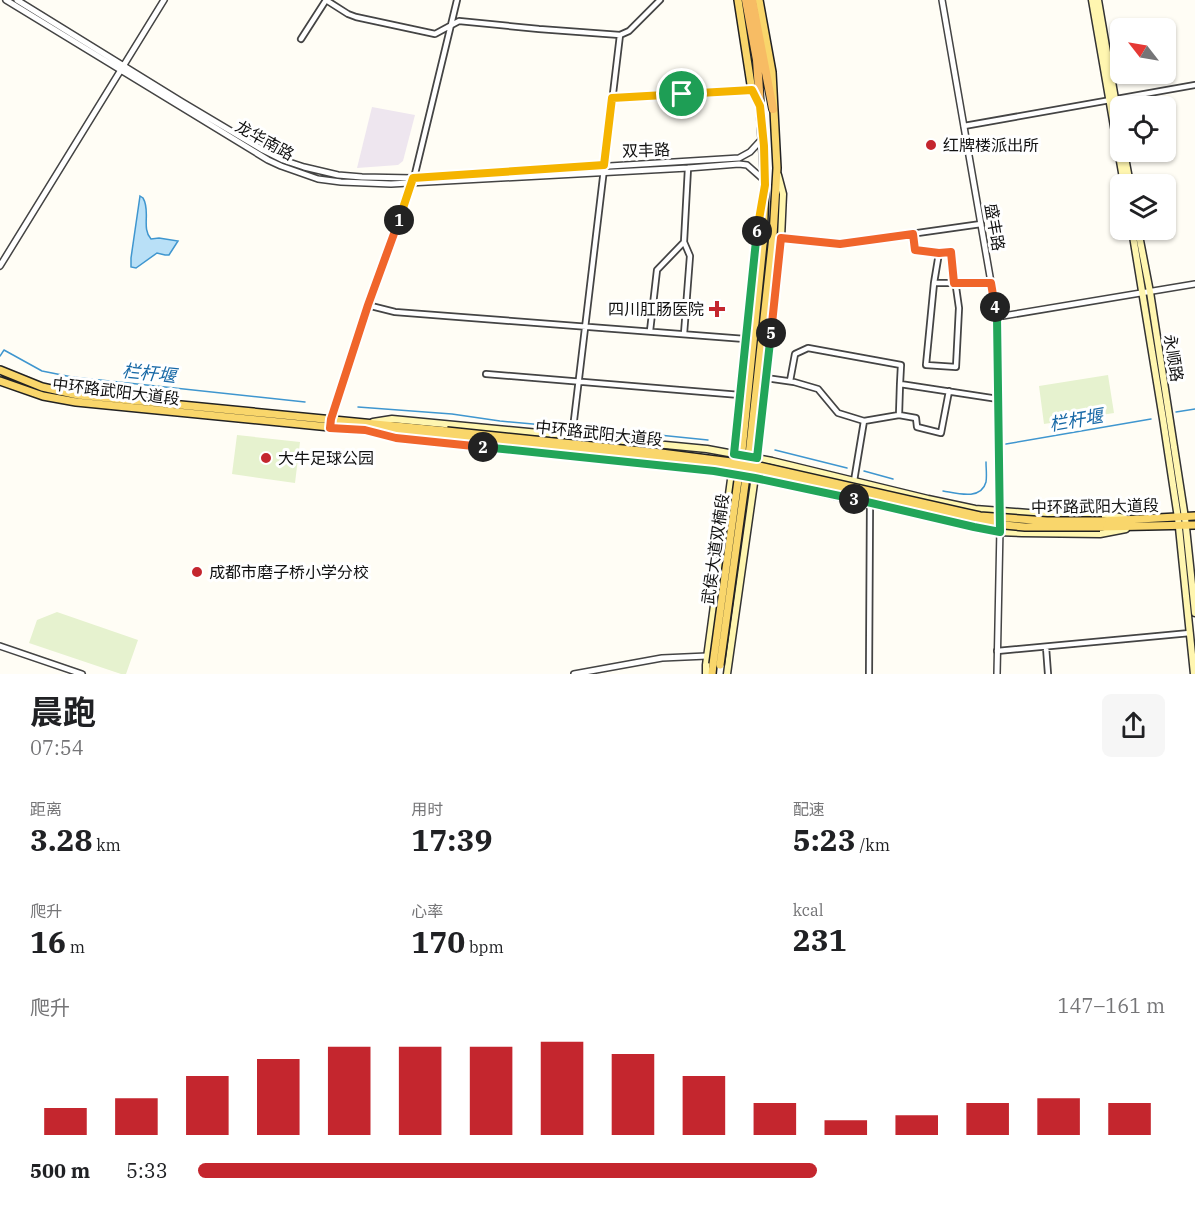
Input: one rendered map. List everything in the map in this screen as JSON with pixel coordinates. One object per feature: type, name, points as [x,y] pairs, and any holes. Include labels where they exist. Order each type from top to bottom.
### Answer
[{"type":"highway","points":[[746,0],[773,109]]},
{"type":"highway","points":[[752,0],[760,59],[760,106]]},
{"type":"main road","name":"武侯大道双楠段","points":[[720,674],[717,664],[763,244],[765,183],[760,106],[752,90],[738,0]]},
{"type":"main road","name":"武侯大道双楠段","points":[[712,674],[717,664],[748,455],[773,236],[777,168],[772,72],[759,0]]},
{"type":"main road","points":[[1092,0],[1111,96]]},
{"type":"main road","points":[[1098,0],[1112,96]]},
{"type":"main road","points":[[727,674],[755,478],[781,238],[783,194],[777,168]]},
{"type":"main road","points":[[706,674],[734,454],[756,241],[765,183]]},
{"type":"main road","points":[[1134,240],[1146,293]]},
{"type":"main road","name":"永顺路","points":[[1139,240],[1182,527]]},
{"type":"main road","name":"中环路武阳大道段","points":[[0,370],[42,387],[78,395],[331,419],[366,426],[661,453],[754,465],[980,516],[1101,524],[1134,523],[1195,516]]},
{"type":"main road","name":"中环路武阳大道段","points":[[0,381],[43,396],[76,402],[330,428],[366,426]]},
{"type":"main road","points":[[366,426],[392,419],[707,449],[757,458],[975,509],[1041,514],[1102,514],[1134,523]]},
{"type":"main road","points":[[366,426],[396,438],[714,471],[1000,532],[1100,534],[1134,523]]},
{"type":"main road","name":"中环路武阳大道段","points":[[1134,523],[1182,527],[1195,525]]},
{"type":"main road","points":[[1182,527],[1195,613]]},
{"type":"main road","points":[[1182,527],[1194,674]]},
{"type":"street","points":[[6,0],[121,67]]},
{"type":"street","points":[[17,0],[121,67]]},
{"type":"street","points":[[0,266],[164,0]]},
{"type":"street","points":[[301,39],[326,0],[356,17],[435,34],[459,21],[620,35],[629,31],[660,0]]},
{"type":"street","points":[[330,428],[368,305],[413,180],[457,0]]},
{"type":"street","name":"盛丰路","points":[[942,0],[997,317],[1000,512],[997,674]]},
{"type":"street","points":[[572,437],[620,35]]},
{"type":"street","name":"龙华南路","points":[[121,67],[283,160],[338,175],[413,180]]},
{"type":"street","points":[[1130,96],[1195,85]]},
{"type":"street","points":[[612,98],[752,90]]},
{"type":"street","points":[[963,126],[1110,99]]},
{"type":"street","name":"双丰路","points":[[413,180],[739,158],[750,152],[763,137]]},
{"type":"street","name":"双丰路","points":[[604,168],[688,168],[740,164],[747,165],[765,183]]},
{"type":"street","points":[[684,334],[690,256],[684,242],[688,168]]},
{"type":"street","points":[[781,238],[840,244],[981,224]]},
{"type":"street","points":[[913,234],[915,250],[951,252],[958,308],[956,367],[926,365],[939,253]]},
{"type":"street","points":[[650,331],[657,270],[684,242]]},
{"type":"street","points":[[934,283],[991,283]]},
{"type":"street","points":[[997,317],[1195,284]]},
{"type":"street","points":[[368,305],[395,312],[745,339]]},
{"type":"street","points":[[790,381],[795,354],[808,348],[901,365],[899,415]]},
{"type":"street","points":[[486,374],[740,395]]},
{"type":"street","points":[[766,378],[818,388],[838,413],[864,421],[899,415],[915,418],[917,427],[941,433],[949,391]]},
{"type":"street","points":[[900,384],[998,399]]},
{"type":"street","points":[[854,482],[864,421]]},
{"type":"street","points":[[869,674],[870,503]]},
{"type":"street","points":[[997,651],[1190,633]]},
{"type":"street","points":[[0,646],[82,674]]},
{"type":"street","points":[[1046,646],[1048,674]]},
{"type":"street","points":[[574,674],[662,658],[707,656]]},
{"type":"shaded area","points":[[372,107],[415,115],[403,161],[398,165],[357,168]]},
{"type":"green space","points":[[1108,375],[1114,413],[1044,424],[1039,386]]},
{"type":"green space","name":"大牛足球公园","points":[[237,435],[300,442],[295,483],[232,474]]},
{"type":"green space","points":[[57,612],[138,640],[126,674],[29,643],[37,620]]},
{"type":"water","points":[[140,196],[145,203],[147,230],[151,239],[178,241],[169,255],[157,253],[136,268],[131,267],[131,258]]},
{"type":"waterway","name":"栏杆堰","points":[[0,356],[4,350],[42,371],[72,377],[305,402]]},
{"type":"waterway","name":"栏杆堰","points":[[358,407],[452,414],[555,426]]},
{"type":"waterway","name":"栏杆堰","points":[[1176,412],[1195,409]]},
{"type":"waterway","name":"栏杆堰","points":[[1006,444],[1151,419]]},
{"type":"waterway","name":"栏杆堰","points":[[590,428],[708,440]]},
{"type":"waterway","name":"栏杆堰","points":[[775,450],[847,468]]},
{"type":"waterway","name":"栏杆堰","points":[[943,491],[961,494],[979,492],[986,482],[986,462]]},
{"type":"waterway","name":"栏杆堰","points":[[864,471],[893,479]]},
{"type":"place","name":"红牌楼派出所","points":[[931,145]]},
{"type":"place","name":"四川肛肠医院","points":[[717,309]]},
{"type":"place","name":"大牛足球公园","points":[[266,458]]},
{"type":"place","name":"成都市磨子桥小学分校","points":[[197,572]]},
{"type":"route","points":[[752,90],[760,106],[765,185],[756,241],[734,454],[757,458],[781,238],[840,244],[913,234],[915,250],[951,252],[954,283],[991,283],[997,317],[1000,532],[714,471],[396,438],[365,430],[330,428],[368,305],[413,178],[604,165],[612,98],[682,94],[752,90]]}]
